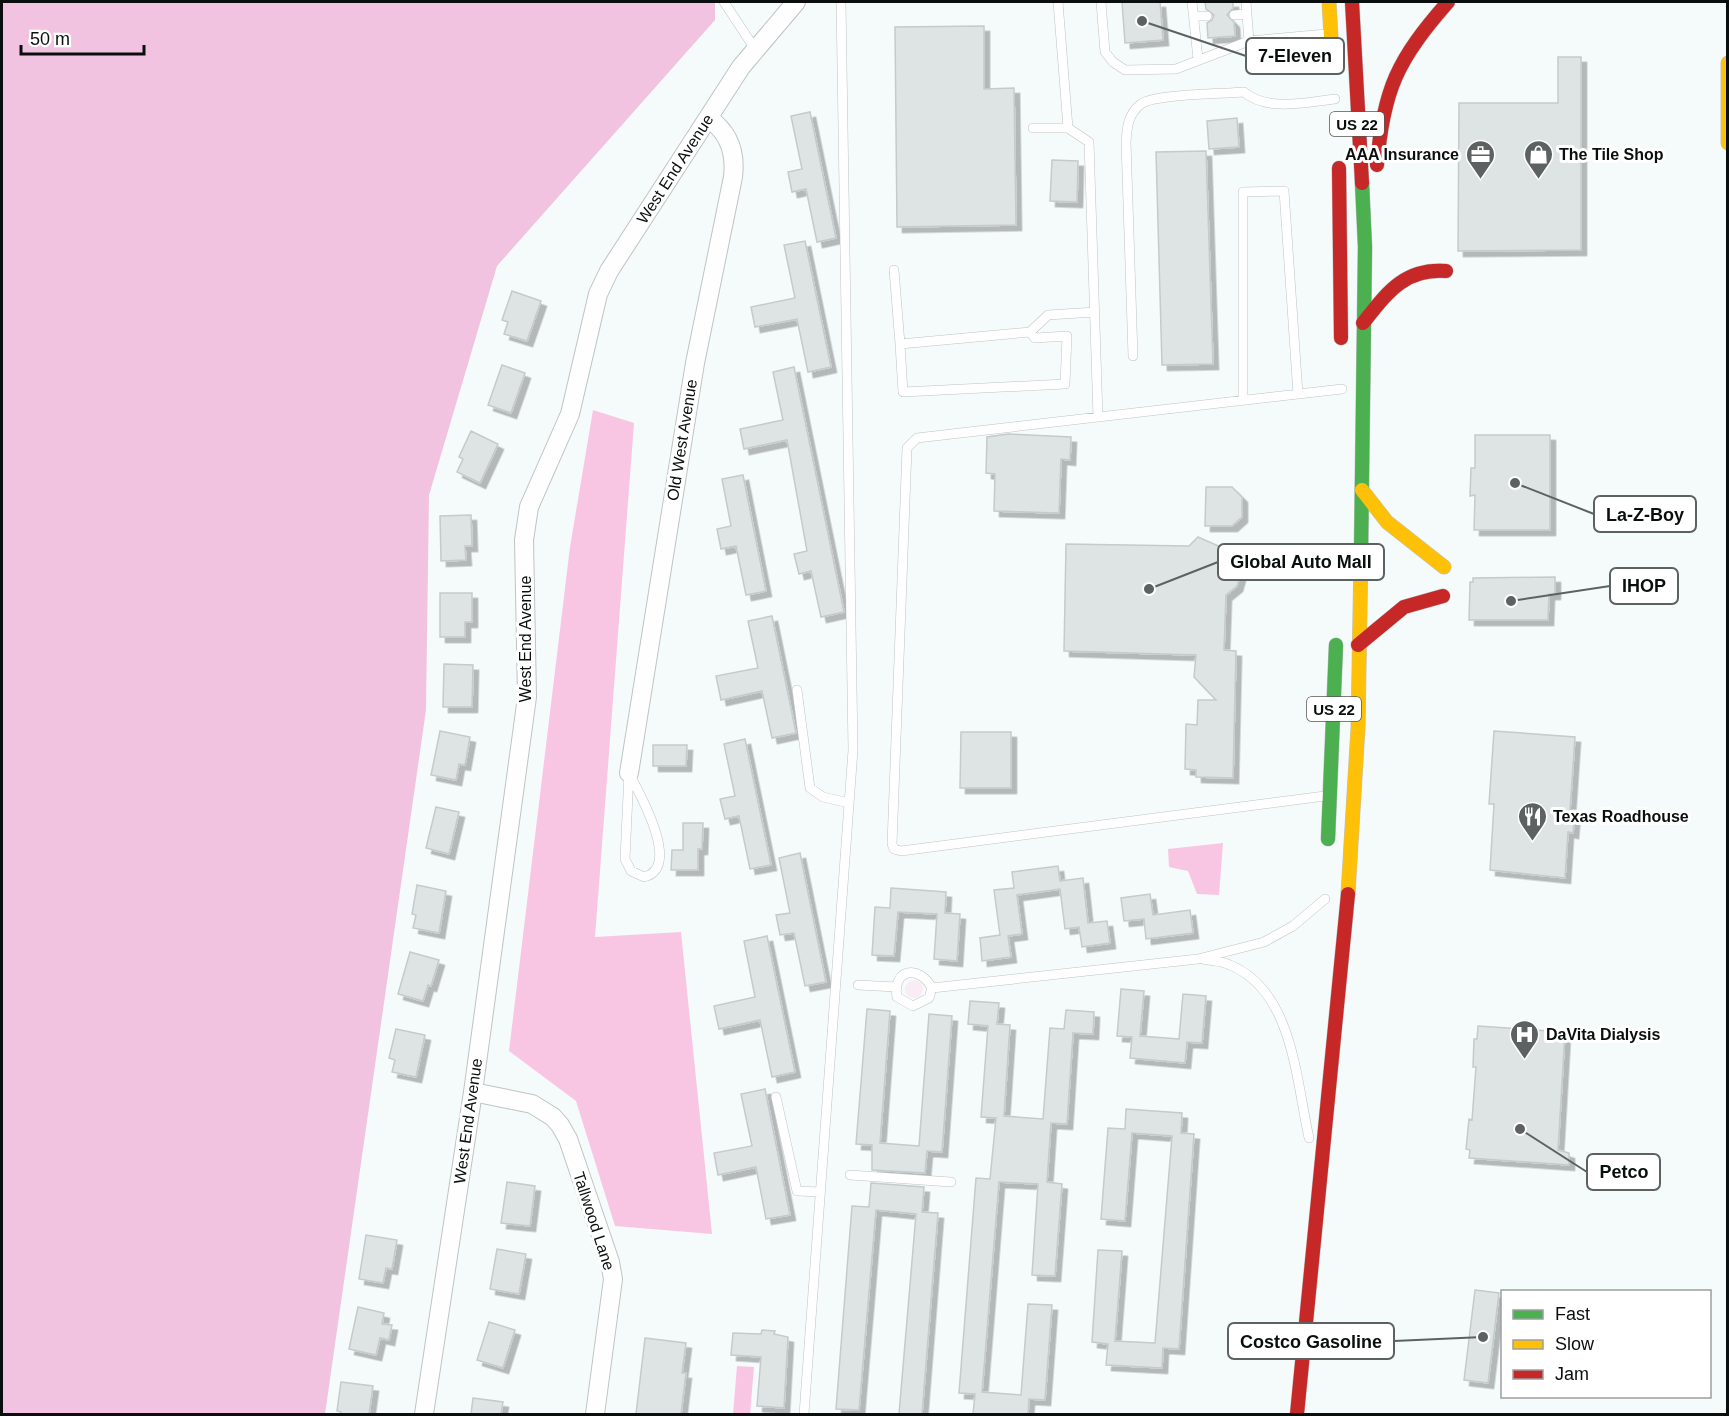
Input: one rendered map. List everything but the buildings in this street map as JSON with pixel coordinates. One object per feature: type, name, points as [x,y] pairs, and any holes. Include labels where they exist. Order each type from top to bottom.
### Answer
[{"type":"main road","points":[[1329,2],[1333,66]]},
{"type":"main road","name":"US 22","points":[[1297,1414],[1347,914],[1358,728],[1365,247],[1352,2]]},
{"type":"main road","points":[[1365,247],[1373,205],[1380,123],[1392,80],[1403,55],[1448,2]]},
{"type":"main road","points":[[1728,63],[1728,143]]},
{"type":"main road","name":"US 22","points":[[1339,157],[1342,355]]},
{"type":"main road","points":[[1363,323],[1384,297],[1410,275],[1427,268],[1446,270]]},
{"type":"main road","points":[[1362,490],[1387,522],[1444,567]]},
{"type":"main road","points":[[1358,645],[1404,607],[1443,596]]},
{"type":"main road","name":"US 22","points":[[1328,853],[1336,636]]},
{"type":"main road","points":[[1323,923],[1325,893]]},
{"type":"main road","points":[[1308,1144],[1313,1078]]},
{"type":"street","name":"West End Avenue","points":[[424,1414],[473,1092],[527,697],[524,540],[529,507],[570,414],[598,294],[609,271],[755,50],[796,2]]},
{"type":"street","name":"Old West Avenue","points":[[629,773],[695,363],[735,162],[731,146],[719,125],[708,118]]},
{"type":"street","name":"Tallwood Lane","points":[[473,1092],[532,1104],[553,1117],[568,1139],[610,1262],[613,1279],[595,1414]]},
{"type":"lane","points":[[724,2],[755,50]]},
{"type":"lane","points":[[804,1414],[853,750],[841,2]]},
{"type":"lane","points":[[1059,2],[1068,128]]},
{"type":"lane","points":[[1101,2],[1104,52],[1125,70],[1176,69],[1250,41],[1331,33]]},
{"type":"lane","points":[[1192,2],[1198,59]]},
{"type":"lane","points":[[1246,2],[1250,41]]},
{"type":"lane","points":[[1234,15],[1247,14]]},
{"type":"lane","points":[[1194,16],[1207,16]]},
{"type":"lane","points":[[1133,356],[1126,142],[1127,124],[1133,112],[1150,99],[1244,92],[1251,99],[1272,103],[1335,100]]},
{"type":"lane","points":[[1033,128],[1068,128],[1089,142],[1098,417]]},
{"type":"lane","points":[[1243,400],[1242,192],[1284,191],[1298,394]]},
{"type":"lane","points":[[894,270],[903,392],[1065,384],[1067,336],[1035,338],[1030,332]]},
{"type":"lane","points":[[900,344],[1030,332],[1048,315],[1095,312]]},
{"type":"lane","points":[[1331,795],[901,851],[894,849],[892,844],[907,448],[917,438],[1342,389]]},
{"type":"lane","points":[[796,690],[810,788],[823,797],[849,804]]},
{"type":"lane","points":[[629,773],[646,807],[659,844],[660,858],[656,869],[644,877],[631,871],[625,859],[629,773]]},
{"type":"lane","points":[[932,988],[1198,958],[1264,942],[1293,926],[1325,893]]},
{"type":"lane","points":[[1198,958],[1230,964],[1253,979],[1271,997],[1285,1025],[1308,1144]]},
{"type":"lane","points":[[908,973],[918,973],[927,978],[932,988],[929,998],[914,1006],[897,997],[896,987],[900,978],[908,973]]},
{"type":"lane","points":[[858,985],[896,987]]},
{"type":"lane","points":[[776,1097],[796,1191],[820,1192]]},
{"type":"lane","points":[[850,1175],[951,1182]]},
{"type":"shaded area","points":[[2,2],[715,2],[715,20],[497,266],[429,495],[426,710],[325,1414],[2,1414]]},
{"type":"shaded area","points":[[593,410],[634,423],[595,937],[681,932],[712,1234],[615,1226],[576,1101],[509,1051],[570,547]]},
{"type":"shaded area","points":[[1223,843],[1219,895],[1197,894],[1188,871],[1169,867],[1168,849]]},
{"type":"shaded area","points":[[914,980],[920,983],[923,989],[920,995],[914,998],[908,995],[905,989],[908,983]]},
{"type":"shaded area","points":[[737,1366],[754,1367],[750,1414],[733,1414]]},
{"type":"traffic: fast","points":[[1361,554],[1365,247],[1362,183]]},
{"type":"traffic: fast","points":[[1328,839],[1336,645]]},
{"type":"traffic: slow","points":[[1329,2],[1332,54]]},
{"type":"traffic: slow","points":[[1728,63],[1728,143]]},
{"type":"traffic: slow","points":[[1362,490],[1387,522],[1444,567]]},
{"type":"traffic: slow","points":[[1348,894],[1358,728],[1361,554]]},
{"type":"traffic: jam","points":[[1352,2],[1362,183]]},
{"type":"traffic: jam","points":[[1377,165],[1384,115],[1396,76],[1417,41],[1448,2]]},
{"type":"traffic: jam","points":[[1339,168],[1341,338]]},
{"type":"traffic: jam","points":[[1363,323],[1380,302],[1408,278],[1431,271],[1446,271]]},
{"type":"traffic: jam","points":[[1358,645],[1404,607],[1443,596]]},
{"type":"traffic: jam","points":[[1297,1414],[1348,894]]},
{"type":"place","name":"7-Eleven","points":[[1142,21]]},
{"type":"place","name":"AAA Insurance","points":[[1480,180]]},
{"type":"place","name":"The Tile Shop","points":[[1538,180]]},
{"type":"place","name":"La-Z-Boy","points":[[1515,483]]},
{"type":"place","name":"Global Auto Mall","points":[[1149,589]]},
{"type":"place","name":"IHOP","points":[[1511,601]]},
{"type":"place","name":"Texas Roadhouse","points":[[1532,842]]},
{"type":"place","name":"DaVita Dialysis","points":[[1525,1060]]},
{"type":"place","name":"Petco","points":[[1520,1129]]},
{"type":"place","name":"Costco Gasoline","points":[[1483,1337]]}]
